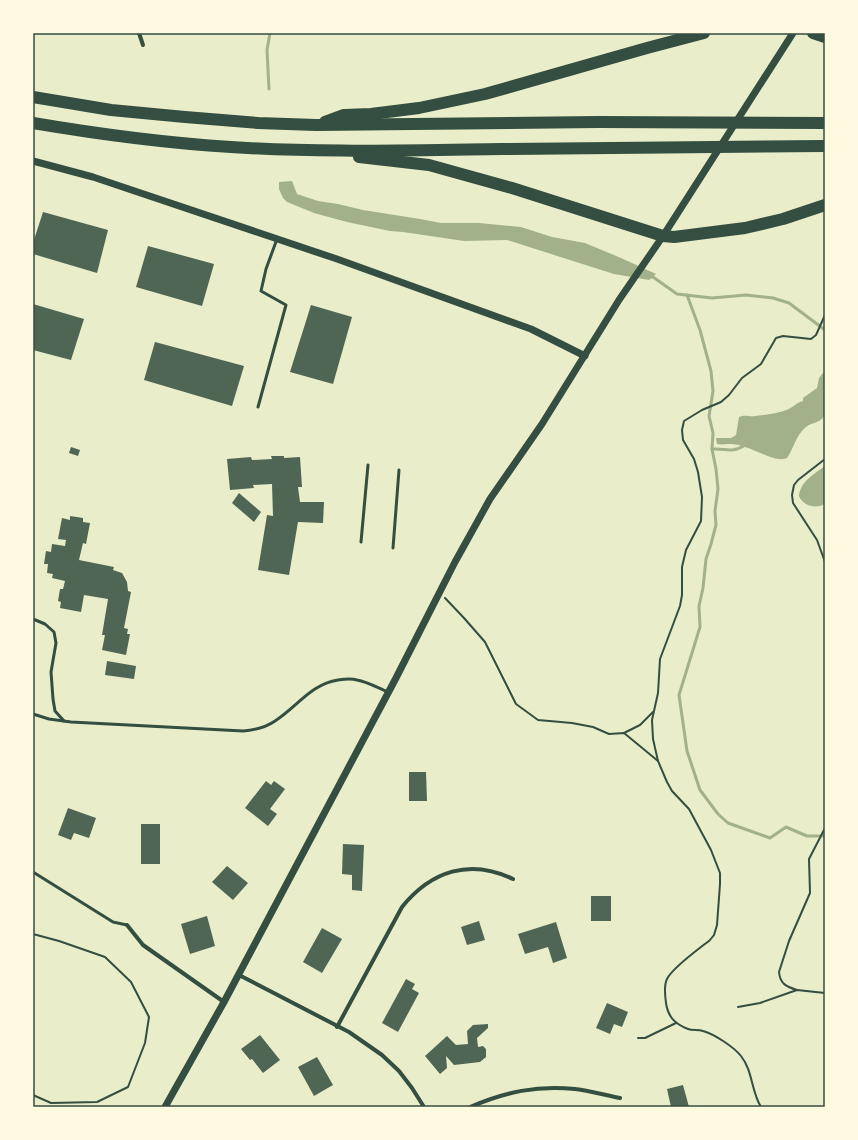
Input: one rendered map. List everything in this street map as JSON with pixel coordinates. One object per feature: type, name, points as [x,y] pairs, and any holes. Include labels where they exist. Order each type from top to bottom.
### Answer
[{"type":"highway","points":[[316,125],[344,115],[419,108],[484,94],[704,33]]},
{"type":"highway","points":[[813,33],[825,37]]},
{"type":"highway","points":[[33,97],[111,110],[258,123],[316,125],[701,122],[825,123]]},
{"type":"highway","points":[[33,123],[108,135],[161,141],[231,147],[283,149],[381,150],[825,146]]},
{"type":"highway","points":[[283,149],[429,165],[512,188],[663,236],[674,237],[745,228],[783,219],[825,205]]},
{"type":"street","points":[[139,33],[143,45]]},
{"type":"street","points":[[165,1107],[239,975],[455,562],[490,499],[542,424],[619,300],[663,236],[793,33]]},
{"type":"street","points":[[33,161],[93,177],[277,239],[531,329],[585,356]]},
{"type":"street","points":[[337,1027],[402,907],[423,885],[436,877],[465,869],[480,869],[495,872],[513,879]]},
{"type":"street","points":[[127,925],[143,945],[224,1002]]},
{"type":"street","points":[[239,975],[358,1038],[391,1063],[412,1088],[424,1107]]},
{"type":"street","points":[[470,1107],[514,1092],[538,1088],[576,1089],[620,1098]]},
{"type":"lane","points":[[258,407],[286,305],[261,291],[266,268],[277,239]]},
{"type":"lane","points":[[361,542],[368,465]]},
{"type":"lane","points":[[392,548],[399,470]]},
{"type":"lane","points":[[33,619],[45,624],[54,632],[56,643],[51,672],[53,699],[55,711],[64,721]]},
{"type":"lane","points":[[33,714],[64,721],[250,730],[276,721],[316,687],[326,683],[346,679],[356,680],[388,692]]},
{"type":"lane","points":[[33,872],[113,922],[127,925]]},
{"type":"path","points":[[761,1107],[756,1098],[749,1070],[741,1056],[729,1044],[703,1031],[689,1030],[676,1023],[668,1012],[666,1000],[666,980],[673,970],[710,940],[714,935],[717,925],[720,873],[702,831],[689,809],[672,791],[658,761],[653,739],[652,720],[658,693],[660,659],[680,606],[682,595],[682,567],[686,550],[701,521],[702,497],[698,472],[694,459],[683,440],[682,430],[684,421],[702,410],[718,404],[729,395],[742,378],[761,364],[776,338],[783,336],[811,339],[816,335],[825,315]]},
{"type":"path","points":[[825,458],[798,480],[794,485],[792,496],[794,503],[817,540],[825,562]]},
{"type":"path","points":[[440,593],[485,642],[516,704],[538,720],[572,723],[593,727],[609,734],[624,733],[640,725],[653,712]]},
{"type":"path","points":[[624,733],[658,761]]},
{"type":"path","points":[[825,828],[809,859],[810,885],[808,899],[789,941],[779,972],[785,985],[797,990],[825,993]]},
{"type":"path","points":[[33,934],[59,941],[105,957],[131,982],[149,1017],[146,1043],[128,1087],[98,1102],[51,1103],[33,1095]]},
{"type":"path","points":[[738,1007],[760,1003],[797,990]]},
{"type":"path","points":[[638,1038],[645,1038],[676,1023]]},
{"type":"shaded area","points":[[292,181],[297,194],[318,201],[441,223],[479,223],[521,227],[552,237],[585,243],[656,274],[649,280],[614,274],[507,240],[464,241],[390,231],[347,222],[314,213],[287,202],[283,198],[279,189],[279,182]]},
{"type":"shaded area","points":[[823,373],[825,373],[826,399],[824,416],[820,421],[808,425],[802,431],[787,458],[772,458],[738,445],[717,444],[716,438],[731,438],[736,435],[739,417],[777,413],[789,409],[803,401],[803,398],[817,388],[819,378]]},
{"type":"shaded area","points":[[825,466],[825,504],[821,506],[810,506],[803,502],[799,496],[800,491],[805,482],[812,475]]},
{"type":"building","points":[[43,212],[108,230],[97,273],[33,254],[33,243]]},
{"type":"building","points":[[148,246],[214,264],[202,306],[136,287]]},
{"type":"building","points":[[33,304],[84,319],[71,360],[33,350]]},
{"type":"building","points":[[311,305],[352,317],[333,384],[290,372]]},
{"type":"building","points":[[155,342],[244,366],[232,406],[144,380]]},
{"type":"building","points":[[71,447],[80,450],[78,456],[69,453]]},
{"type":"building","points":[[271,456],[284,456],[284,458],[300,457],[302,487],[298,487],[300,502],[324,502],[323,523],[298,522],[289,575],[258,570],[267,515],[273,516],[272,484],[253,485],[254,488],[230,490],[227,459],[251,457],[252,460],[272,459]]},
{"type":"building","points":[[239,493],[261,512],[254,522],[232,503]]},
{"type":"building","points":[[70,516],[83,518],[83,522],[90,523],[86,544],[83,543],[79,560],[114,567],[113,570],[122,573],[127,582],[128,591],[131,592],[124,628],[128,629],[127,634],[130,634],[126,655],[102,650],[105,635],[102,635],[108,599],[84,595],[81,612],[60,608],[61,602],[58,601],[60,589],[63,589],[65,581],[52,578],[53,574],[47,573],[48,564],[44,564],[46,551],[51,552],[52,544],[65,546],[66,540],[58,539],[62,518],[70,520]]},
{"type":"building","points":[[107,661],[136,666],[134,679],[105,675]]},
{"type":"building","points":[[409,772],[426,772],[427,801],[409,801]]},
{"type":"building","points":[[266,781],[271,785],[274,781],[285,789],[270,809],[277,814],[268,826],[245,808]]},
{"type":"building","points":[[68,808],[96,818],[89,838],[74,833],[71,840],[58,835]]},
{"type":"building","points":[[141,824],[160,824],[160,864],[141,864]]},
{"type":"building","points":[[343,844],[364,845],[362,891],[352,890],[352,875],[342,874]]},
{"type":"building","points":[[227,866],[248,883],[233,900],[212,882]]},
{"type":"building","points":[[591,896],[611,896],[611,921],[591,921]]},
{"type":"building","points":[[207,916],[215,946],[190,954],[181,924]]},
{"type":"building","points":[[479,921],[485,940],[467,945],[461,927]]},
{"type":"building","points":[[556,922],[567,958],[553,963],[548,947],[525,954],[518,934]]},
{"type":"building","points":[[322,928],[342,939],[322,973],[303,962]]},
{"type":"building","points":[[406,979],[415,984],[412,989],[419,993],[398,1032],[382,1023]]},
{"type":"building","points":[[607,1003],[628,1012],[622,1027],[614,1024],[610,1034],[596,1028]]},
{"type":"building","points":[[488,1024],[488,1028],[477,1038],[478,1047],[483,1046],[486,1049],[486,1057],[480,1062],[454,1065],[446,1056],[447,1068],[440,1074],[425,1056],[447,1036],[456,1045],[468,1044],[467,1031],[473,1025]]},
{"type":"building","points":[[260,1035],[280,1060],[263,1073],[252,1059],[250,1060],[241,1049]]},
{"type":"building","points":[[317,1057],[333,1085],[314,1096],[298,1067]]},
{"type":"building","points":[[683,1085],[689,1107],[671,1107],[667,1089]]},
{"type":"waterway","points":[[269,89],[267,50],[270,33]]},
{"type":"waterway","points":[[650,277],[653,277],[677,294],[712,298],[746,295],[773,298],[789,303],[825,330]]},
{"type":"waterway","points":[[687,295],[700,330],[711,371],[713,391],[709,416],[713,433],[712,449],[718,489],[715,511],[716,525],[706,559],[703,588],[699,606],[700,627],[679,695],[687,751],[700,790],[718,814],[728,823],[770,838],[786,827],[807,836],[825,836]]},
{"type":"waterway","points":[[712,449],[732,450],[745,445]]}]
